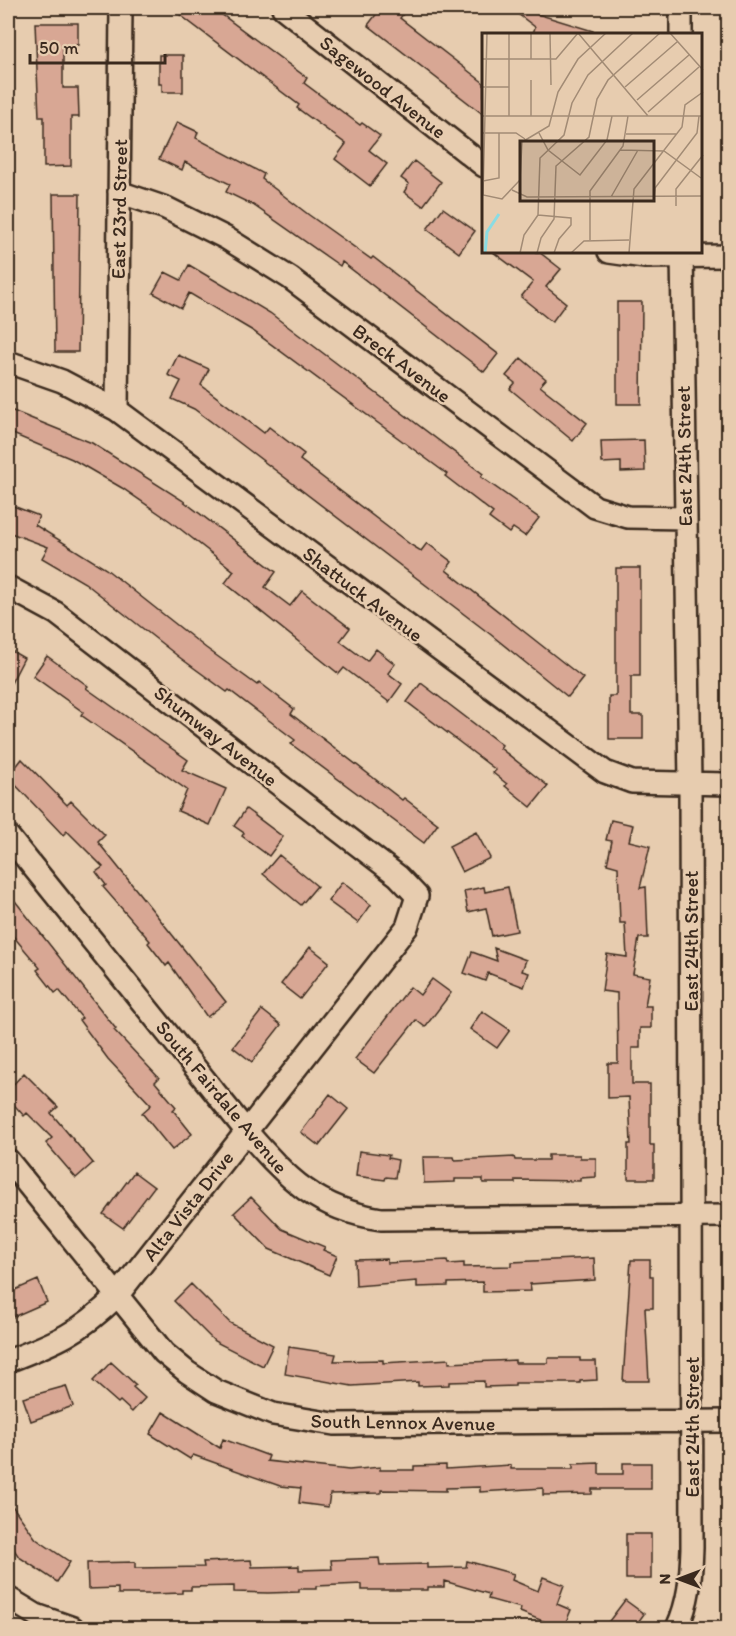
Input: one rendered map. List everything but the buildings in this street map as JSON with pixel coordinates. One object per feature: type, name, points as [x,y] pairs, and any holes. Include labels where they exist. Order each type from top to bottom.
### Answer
[{"type":"street","name":"East 23rd Street","points":[[117,410],[121,8]]},
{"type":"street","name":"Sagewood Avenue","points":[[283,8],[482,164]]},
{"type":"street","points":[[681,8],[681,33]]},
{"type":"street","name":"Breck Avenue","points":[[119,192],[176,213],[226,238],[290,278],[595,507],[628,517],[685,518]]},
{"type":"street","points":[[623,254],[644,257],[682,254],[729,256]]},
{"type":"street","name":"East 24th Street","points":[[676,1629],[685,1610],[691,1578],[692,1422],[690,784],[682,254]]},
{"type":"street","name":"Shattuck Avenue","points":[[8,362],[62,381],[117,410],[593,765],[632,782],[729,784]]},
{"type":"street","name":"Shumway Avenue","points":[[8,587],[56,613],[399,876],[417,896]]},
{"type":"street","name":"South Fairdale Avenue","points":[[8,836],[247,1132],[283,1173],[307,1192],[362,1216],[407,1219],[729,1216]]},
{"type":"street","name":"Alta Vista Drive","points":[[8,1361],[66,1338],[84,1326],[117,1296],[407,927],[417,896]]},
{"type":"street","name":"South Lennox Avenue","points":[[8,1160],[164,1353],[216,1391],[273,1414],[334,1425],[729,1421]]},
{"type":"street","points":[[8,1598],[36,1615],[73,1629]]}]
